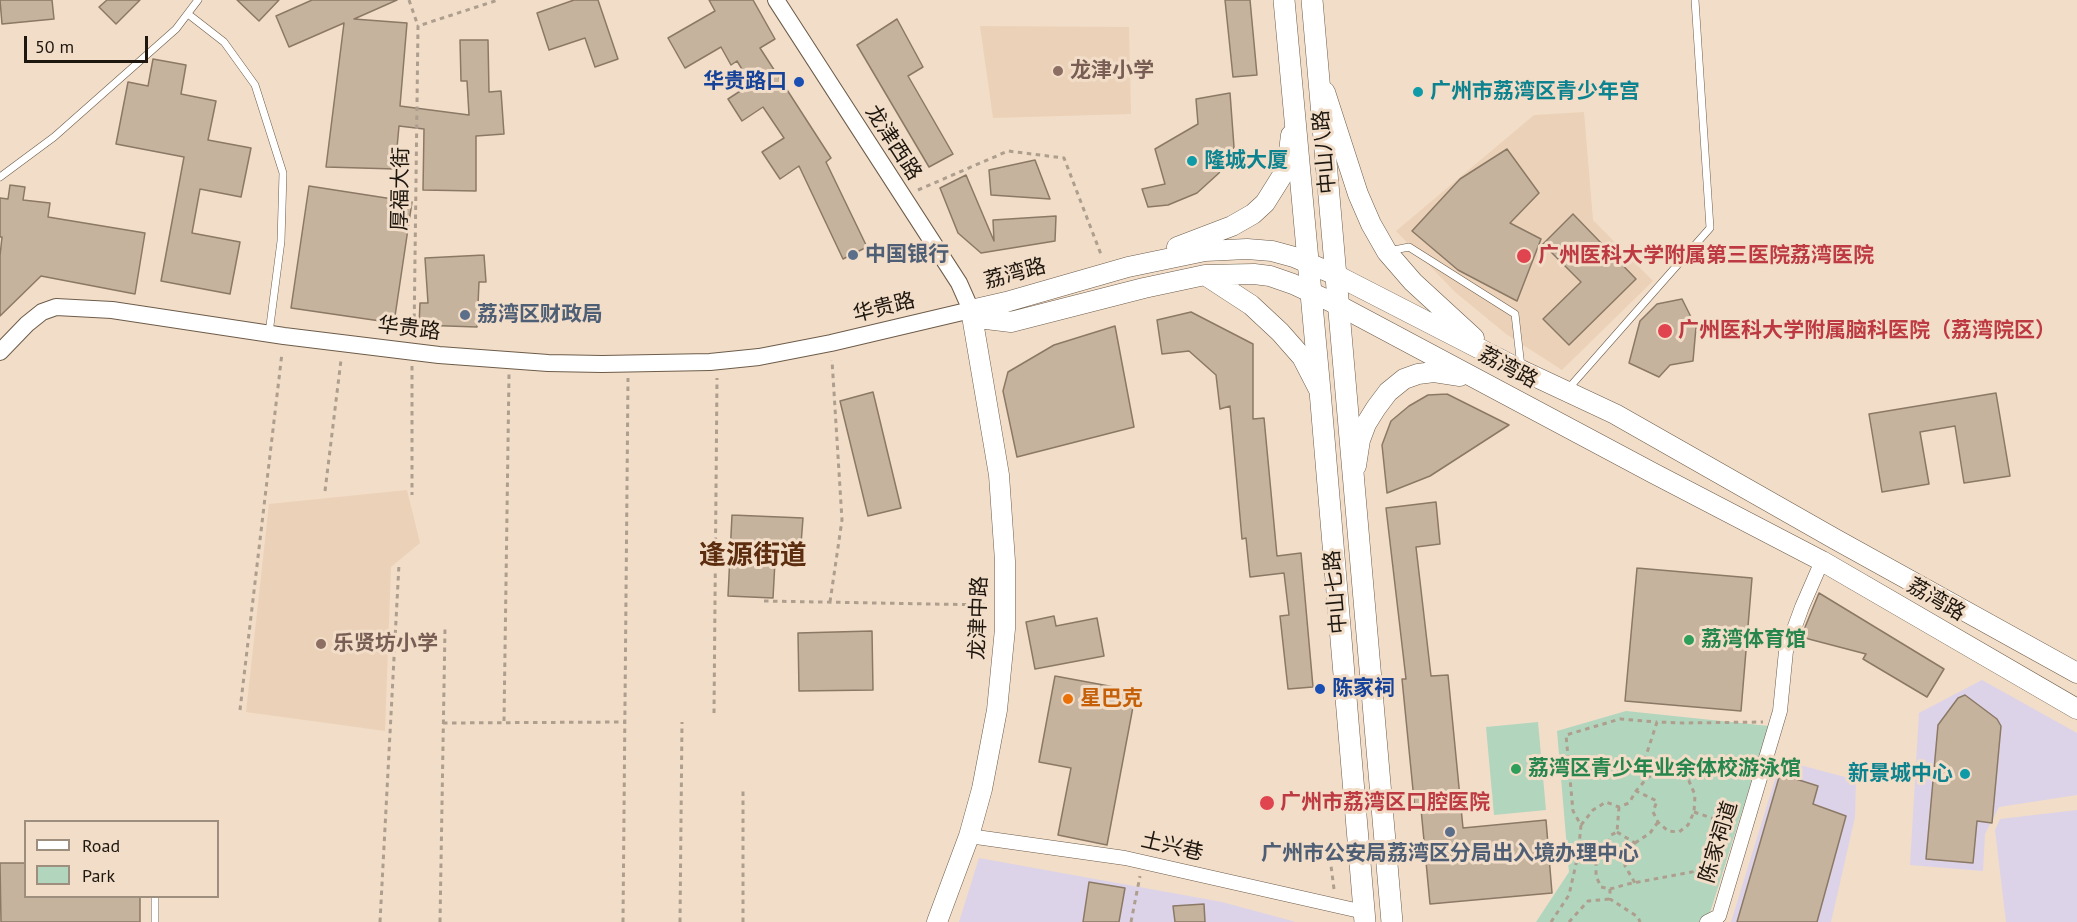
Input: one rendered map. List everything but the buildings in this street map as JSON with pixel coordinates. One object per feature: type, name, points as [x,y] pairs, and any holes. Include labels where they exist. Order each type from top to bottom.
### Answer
[{"type":"main road","name":"中山八路","points":[[1284,0],[1308,262]]},
{"type":"main road","name":"中山八路","points":[[1312,0],[1338,305]]},
{"type":"main road","points":[[1319,70],[1358,194],[1387,252],[1413,282],[1468,333],[1521,370]]},
{"type":"main road","points":[[1128,267],[1233,226],[1253,214],[1265,203],[1287,168],[1291,149],[1292,93]]},
{"type":"main road","name":"荔湾路","points":[[971,310],[1128,267],[1205,251],[1247,249],[1272,251],[1308,262],[1521,370],[1615,414],[2077,673]]},
{"type":"main road","name":"中山七路","points":[[1308,262],[1365,917]]},
{"type":"main road","name":"荔湾路","points":[[971,310],[986,319],[1011,322],[1205,275],[1235,273],[1270,276],[1293,284],[1338,305],[1822,561],[2077,709]]},
{"type":"main road","points":[[1205,275],[1251,305],[1280,332],[1302,357],[1320,391]]},
{"type":"main road","name":"中山七路","points":[[1338,305],[1392,922]]},
{"type":"main road","name":"龙津中路","points":[[937,922],[969,836],[982,789],[997,710],[1005,629],[1005,561],[999,475],[971,310]]},
{"type":"main road","points":[[1353,486],[1360,440],[1376,408],[1388,392],[1404,379],[1418,374],[1442,373],[1478,380]]},
{"type":"street","name":"龙津西路","points":[[776,0],[959,283],[971,310]]},
{"type":"street","name":"华贵路","points":[[0,352],[27,324],[42,312],[56,307],[112,310],[276,335],[412,352],[509,360],[628,364],[759,357],[831,343],[971,310]]},
{"type":"street","name":"陈家祠道","points":[[1714,920],[1734,863],[1780,711],[1786,651],[1822,561]]},
{"type":"street","name":"土兴巷","points":[[969,836],[1143,862],[1365,917]]},
{"type":"lane","points":[[0,177],[54,137],[176,29],[198,0]]},
{"type":"lane","points":[[1567,391],[1710,228],[1695,0]]},
{"type":"lane","points":[[188,14],[224,42],[255,85],[283,172],[276,335]]},
{"type":"lane","points":[[1387,252],[1409,247],[1515,314],[1521,370]]},
{"type":"lane","points":[[155,898],[155,922]]},
{"type":"path","name":"厚福大街","points":[[409,0],[418,26],[415,329],[412,352],[412,495]]},
{"type":"path","points":[[418,26],[498,0]]},
{"type":"path","points":[[902,197],[1008,151],[1064,158],[1108,273]]},
{"type":"path","points":[[240,710],[276,335]]},
{"type":"path","points":[[325,491],[343,343]]},
{"type":"path","points":[[830,602],[842,520],[831,343]]},
{"type":"path","points":[[504,721],[509,360]]},
{"type":"path","points":[[714,713],[717,361]]},
{"type":"path","points":[[623,922],[628,364]]},
{"type":"path","points":[[380,922],[399,564]]},
{"type":"path","points":[[764,601],[1005,606]]},
{"type":"path","points":[[440,922],[445,628]]},
{"type":"path","points":[[1581,825],[1573,811],[1566,735],[1620,719],[1683,723],[1777,722]]},
{"type":"path","points":[[443,723],[626,722]]},
{"type":"path","points":[[680,922],[682,722]]},
{"type":"path","points":[[1648,777],[1643,765],[1657,722]]},
{"type":"path","points":[[1551,922],[1569,895],[1578,855],[1581,825],[1593,810],[1606,802],[1618,807],[1629,803],[1636,791],[1648,777],[1661,772],[1677,773],[1689,781],[1695,795],[1694,812],[1688,825],[1679,832],[1668,831],[1658,822],[1653,812],[1657,801],[1636,791]]},
{"type":"path","points":[[743,789],[743,922]]},
{"type":"path","points":[[1617,832],[1618,807]]},
{"type":"path","points":[[1694,812],[1744,829]]},
{"type":"path","points":[[1635,883],[1625,866],[1626,851],[1650,833],[1658,822]]},
{"type":"path","points":[[1617,832],[1635,843]]},
{"type":"path","points":[[1617,832],[1611,835],[1606,849],[1596,859],[1596,876],[1601,887],[1610,889],[1734,863]]},
{"type":"path","points":[[1334,897],[1330,858],[1346,856]]},
{"type":"path","points":[[1131,922],[1143,862]]},
{"type":"path","points":[[1610,889],[1610,899]]},
{"type":"path","points":[[1569,922],[1588,901],[1610,899],[1638,917],[1640,922]]},
{"type":"shaded area","name":"龙津小学","points":[[980,26],[1129,27],[1131,114],[993,118]]},
{"type":"shaded area","name":"广州医科大学附属第三医院荔湾医院","points":[[1584,112],[1593,220],[1653,281],[1562,370],[1506,334],[1455,292],[1396,231],[1534,115]]},
{"type":"shaded area","name":"乐贤坊小学","points":[[407,490],[420,543],[391,567],[385,731],[246,712],[269,504]]},
{"type":"shaded area","points":[[1982,680],[2077,733],[2077,795],[1999,807],[1985,834],[1983,871],[1910,865],[1919,713]]},
{"type":"shaded area","points":[[1781,760],[1856,780],[1855,817],[1831,922],[1731,922]]},
{"type":"shaded area","points":[[2077,810],[2077,922],[2006,922],[1995,830],[2000,819]]},
{"type":"shaded area","points":[[979,858],[1222,902],[1296,922],[959,922]]},
{"type":"green space","points":[[1626,711],[1769,726],[1707,922],[1536,922],[1569,872],[1557,731]]},
{"type":"green space","name":"荔湾区青少年业余体校游泳馆","points":[[1538,722],[1546,810],[1494,815],[1486,727]]},
{"type":"place","name":"龙津小学","points":[[1058,71]]},
{"type":"place","name":"华贵路口","points":[[799,82]]},
{"type":"place","name":"广州市荔湾区青少年宫","points":[[1418,92]]},
{"type":"place","name":"隆城大厦","points":[[1192,161]]},
{"type":"place","name":"中国银行","points":[[853,255]]},
{"type":"place","name":"广州医科大学附属第三医院荔湾医院","points":[[1524,256]]},
{"type":"place","name":"荔湾区财政局","points":[[465,315]]},
{"type":"place","name":"广州医科大学附属脑科医院（荔湾院区）","points":[[1665,331]]},
{"type":"place","name":"荔湾体育馆","points":[[1689,640]]},
{"type":"place","name":"乐贤坊小学","points":[[321,644]]},
{"type":"place","name":"陈家祠","points":[[1320,689]]},
{"type":"place","name":"星巴克","points":[[1068,699]]},
{"type":"place","name":"荔湾区青少年业余体校游泳馆","points":[[1516,769]]},
{"type":"place","name":"新景城中心","points":[[1965,774]]},
{"type":"place","name":"广州市荔湾区口腔医院","points":[[1267,803]]},
{"type":"place","name":"广州市公安局荔湾区分局出入境办理中心","points":[[1450,832]]},
{"type":"district","name":"逢源街道","points":[[753,556]]}]
